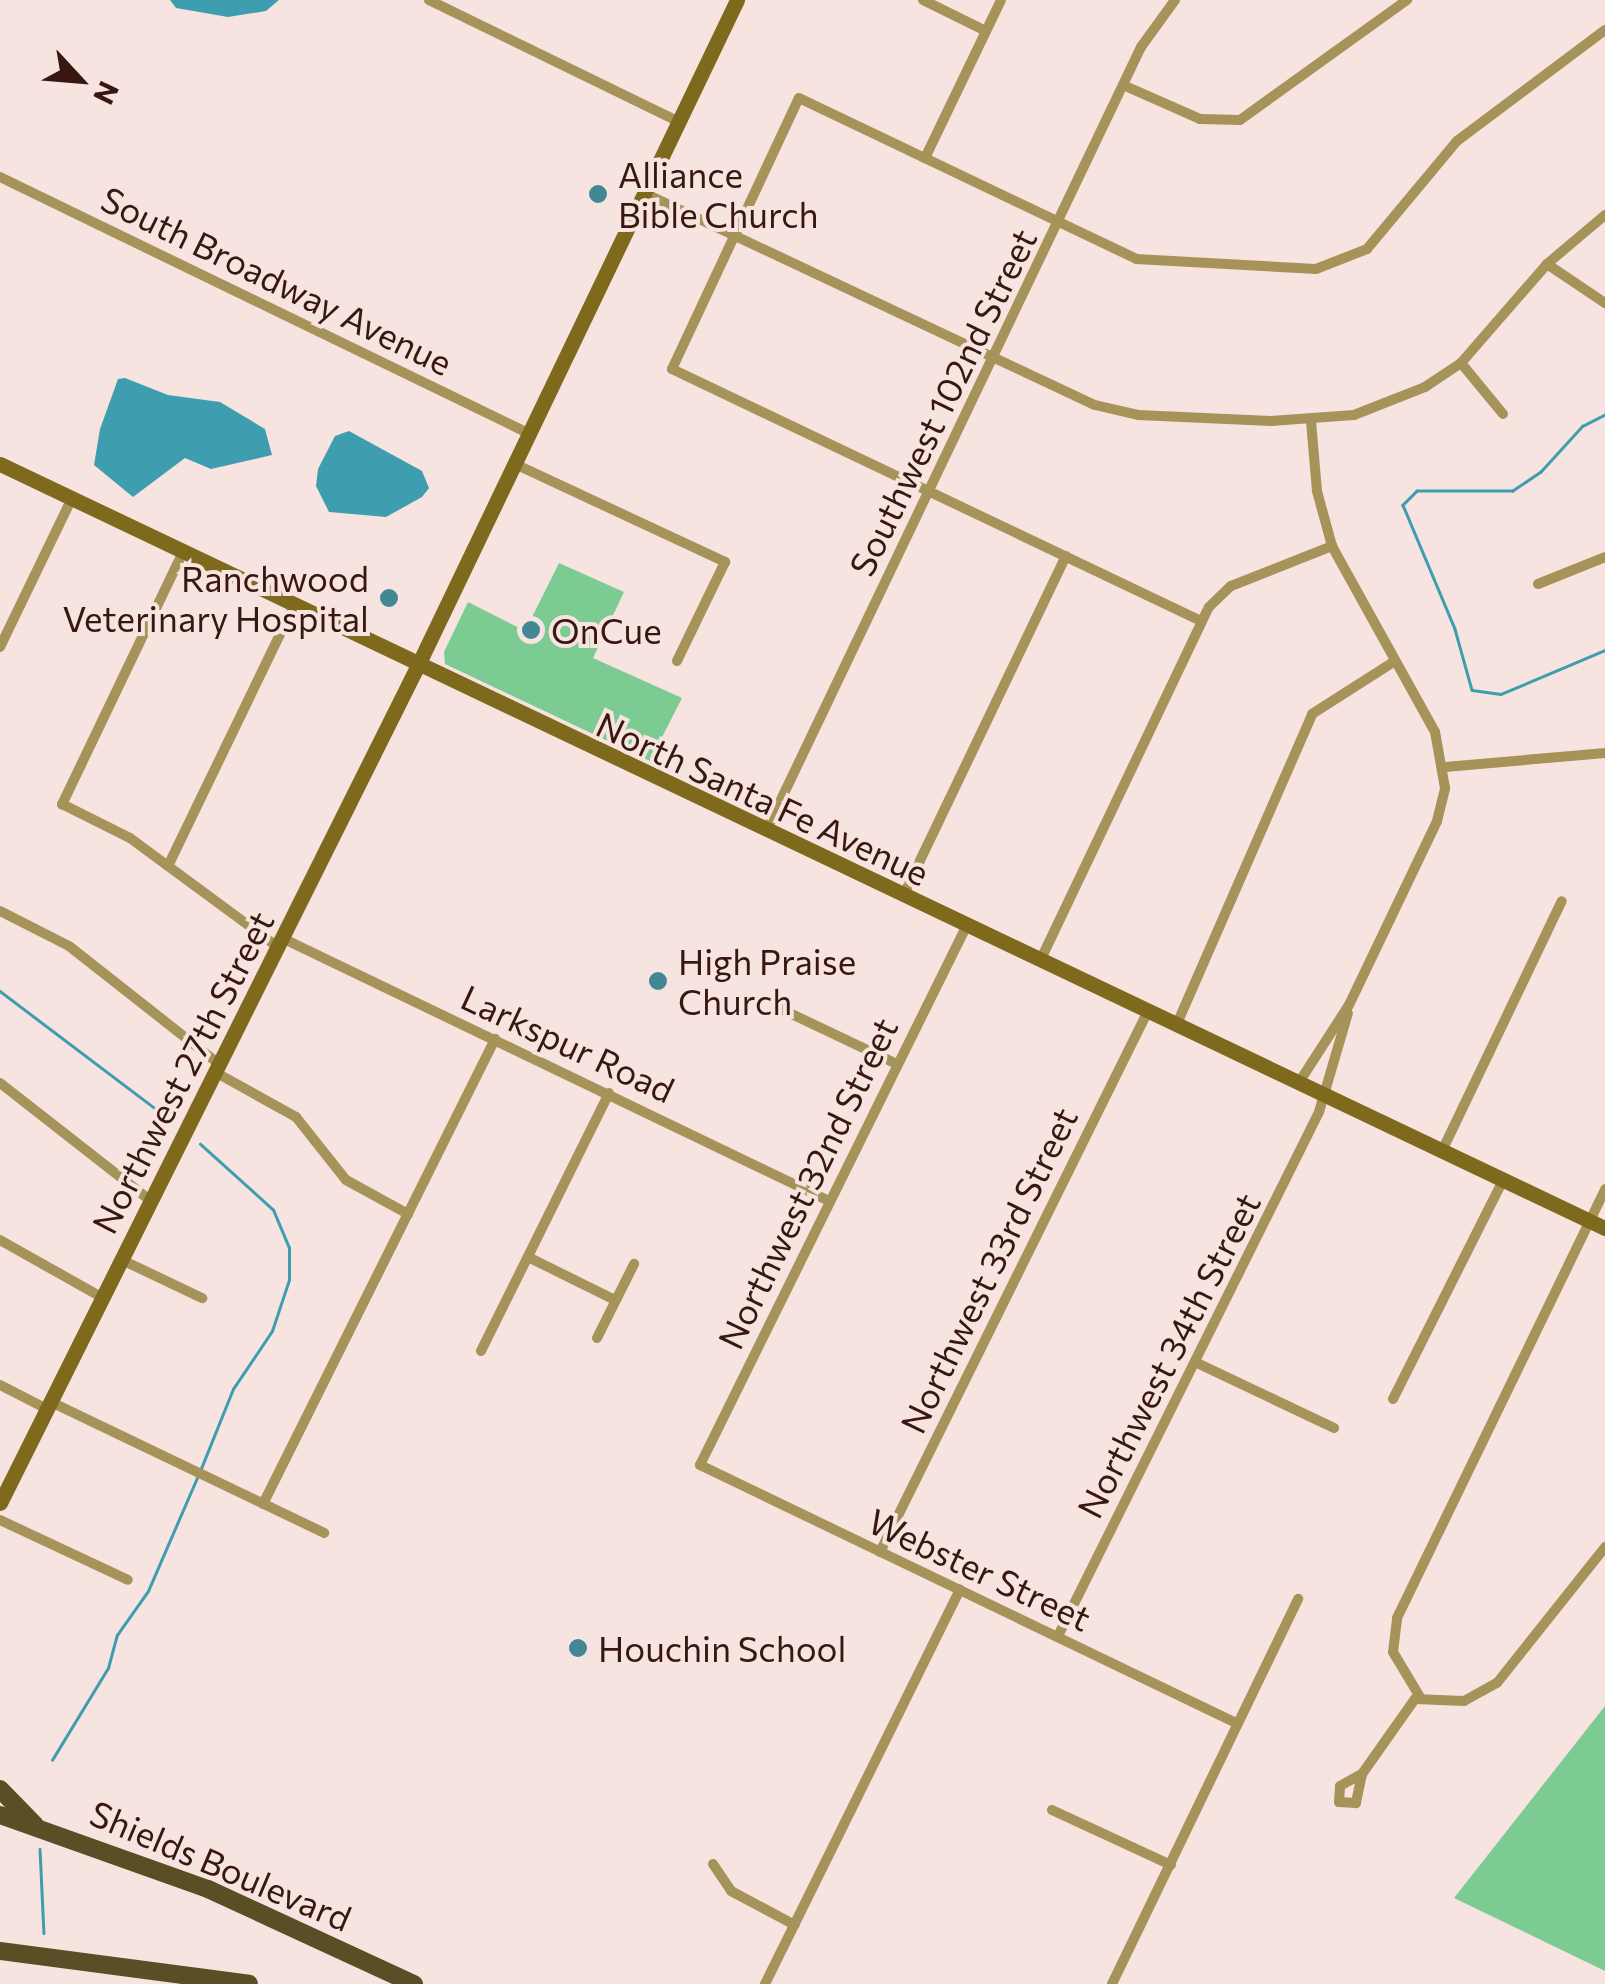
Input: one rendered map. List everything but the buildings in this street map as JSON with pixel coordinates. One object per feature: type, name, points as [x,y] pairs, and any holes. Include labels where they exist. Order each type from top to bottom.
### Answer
[{"type":"main road","name":"Northwest 27th Street","points":[[0,1503],[417,668],[737,0]]},
{"type":"main road","name":"North Santa Fe Avenue","points":[[0,464],[417,668],[1598,1225]]},
{"type":"main road","points":[[0,1789],[35,1825]]},
{"type":"main road","name":"Shields Boulevard","points":[[0,1814],[208,1888],[414,1984]]},
{"type":"main road","points":[[0,1950],[249,1984]]},
{"type":"street","points":[[429,0],[679,122]]},
{"type":"street","points":[[923,0],[986,31]]},
{"type":"street","points":[[925,158],[1001,0]]},
{"type":"street","name":"Southwest 102nd Street","points":[[765,832],[1123,85],[1151,30],[1175,0]]},
{"type":"street","points":[[1123,85],[1200,119],[1240,120],[1408,0]]},
{"type":"street","points":[[1201,621],[672,369],[799,98],[1155,264],[1337,265],[1376,240],[1457,141],[1605,30]]},
{"type":"street","name":"South Broadway Avenue","points":[[0,177],[530,434]]},
{"type":"street","points":[[644,194],[993,358],[1126,413],[1312,421],[1389,404],[1461,364],[1547,264],[1605,215]]},
{"type":"street","points":[[1547,264],[1605,303]]},
{"type":"street","points":[[1461,364],[1503,414]]},
{"type":"street","points":[[1298,1084],[1349,1005],[1437,821],[1445,768],[1429,720],[1332,546],[1317,491],[1312,421]]},
{"type":"street","points":[[515,464],[725,562],[677,661]]},
{"type":"street","points":[[0,647],[72,498]]},
{"type":"street","points":[[1040,962],[1201,621],[1231,586],[1332,546]]},
{"type":"street","name":"Larkspur Road","points":[[183,552],[62,804],[168,866],[280,942],[495,1039],[829,1201]]},
{"type":"street","points":[[903,897],[1066,556]]},
{"type":"street","points":[[1538,584],[1605,558]]},
{"type":"street","points":[[168,866],[292,607]]},
{"type":"street","points":[[1176,1027],[1312,714],[1395,662]]},
{"type":"street","points":[[1445,768],[1605,753]]},
{"type":"street","points":[[1442,1152],[1562,901]]},
{"type":"street","points":[[0,911],[69,946],[217,1068],[296,1117],[346,1180],[408,1214]]},
{"type":"street","name":"Northwest 32nd Street","points":[[700,1465],[966,927]]},
{"type":"street","name":"Northwest 34th Street","points":[[1058,1636],[1323,1096],[1349,1005]]},
{"type":"street","points":[[779,1008],[897,1064]]},
{"type":"street","name":"Northwest 33rd Street","points":[[880,1552],[1147,1012]]},
{"type":"street","points":[[263,1504],[495,1039]]},
{"type":"street","points":[[0,1083],[151,1201]]},
{"type":"street","points":[[480,1351],[609,1093]]},
{"type":"street","points":[[1394,1399],[1503,1180]]},
{"type":"street","points":[[1420,1697],[1393,1652],[1397,1618],[1598,1225],[1605,1190]]},
{"type":"street","points":[[0,1240],[103,1298]]},
{"type":"street","points":[[528,1257],[615,1300]]},
{"type":"street","points":[[122,1260],[202,1298]]},
{"type":"street","points":[[597,1338],[634,1264]]},
{"type":"street","points":[[1195,1362],[1334,1428]]},
{"type":"street","points":[[0,1385],[187,1466],[324,1533]]},
{"type":"street","name":"Webster Street","points":[[700,1465],[1236,1723]]},
{"type":"street","points":[[0,1520],[128,1580]]},
{"type":"street","points":[[1420,1697],[1464,1701],[1490,1690],[1605,1547]]},
{"type":"street","points":[[765,1984],[960,1590]]},
{"type":"street","points":[[1112,1984],[1298,1599]]},
{"type":"street","points":[[1362,1774],[1420,1697]]},
{"type":"street","points":[[1052,1810],[1170,1865]]},
{"type":"street","points":[[713,1864],[731,1891],[794,1925]]},
{"type":"green space","points":[[559,563],[624,592],[593,658],[682,698],[650,761],[445,664],[444,652],[468,602],[525,631]]},
{"type":"green space","points":[[1605,1706],[1605,1971],[1454,1898]]},
{"type":"water","points":[[170,0],[279,0],[266,11],[228,17],[176,8]]},
{"type":"water","points":[[125,378],[168,395],[220,402],[265,429],[272,455],[211,469],[185,458],[133,497],[94,465],[100,429],[118,379]]},
{"type":"water","points":[[349,431],[422,471],[429,488],[422,497],[386,517],[329,512],[316,486],[318,469],[335,436]]},
{"type":"waterway","points":[[1605,415],[1583,426],[1541,472],[1513,491],[1417,491],[1403,505],[1455,629],[1472,690],[1501,694],[1605,650]]},
{"type":"waterway","points":[[0,991],[169,1119]]},
{"type":"waterway","points":[[200,1144],[273,1210],[289,1248],[289,1280],[272,1331],[233,1389],[200,1471]]},
{"type":"waterway","points":[[52,1760],[108,1668],[117,1635],[148,1591],[197,1478]]},
{"type":"waterway","points":[[40,1849],[44,1933]]},
{"type":"place","name":"Alliance Bible Church","points":[[598,194]]},
{"type":"place","name":"Ranchwood Veterinary Hospital","points":[[389,598]]},
{"type":"place","name":"OnCue","points":[[531,630]]},
{"type":"place","name":"High Praise Church","points":[[658,981]]},
{"type":"place","name":"Houchin School","points":[[578,1648]]}]
